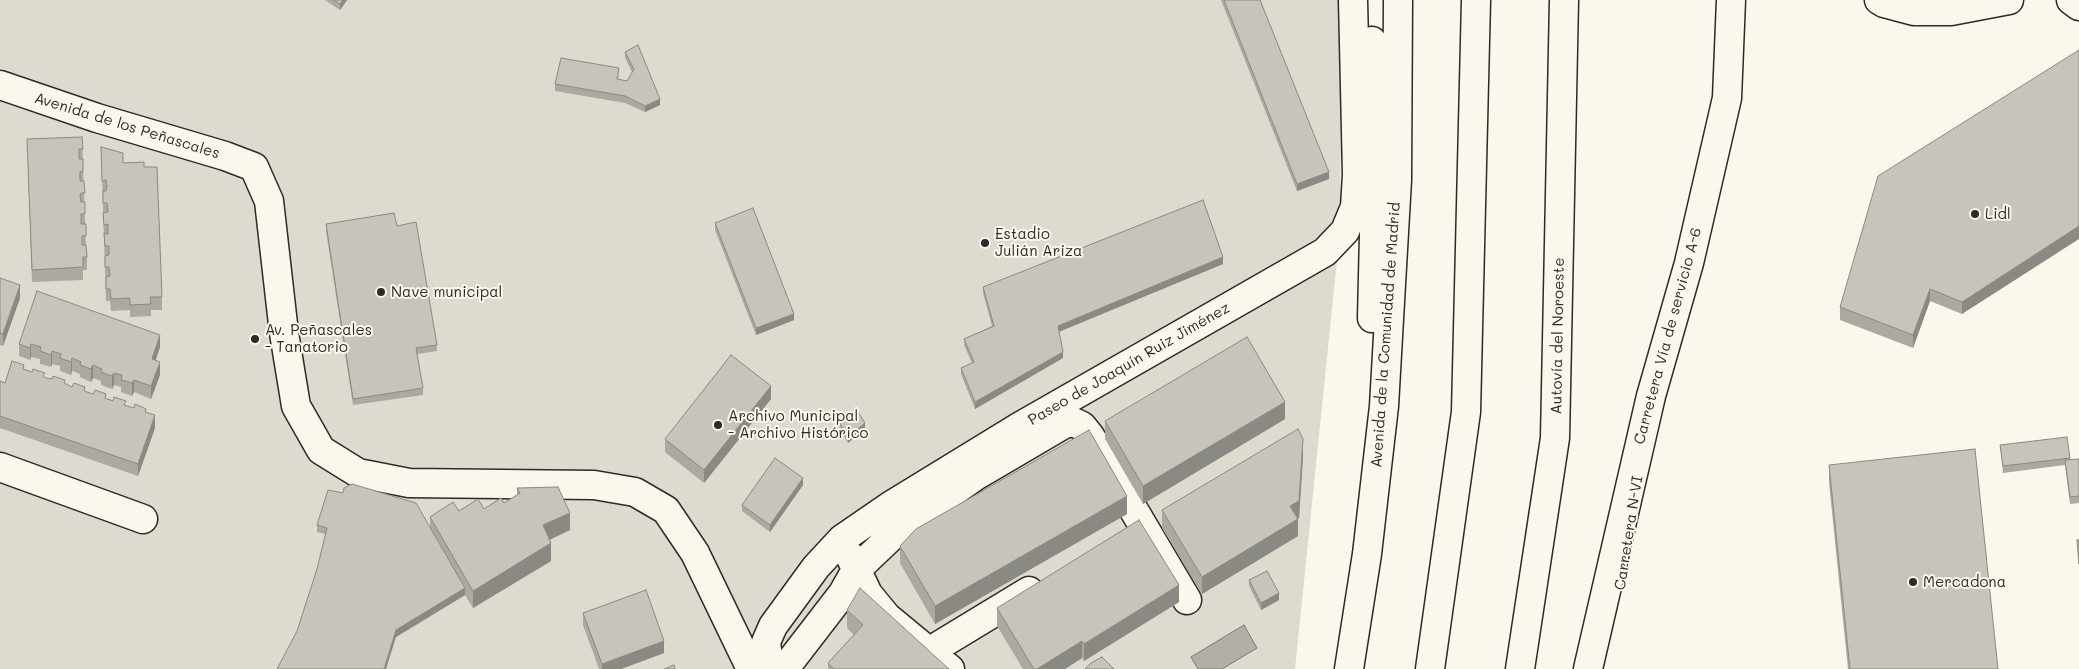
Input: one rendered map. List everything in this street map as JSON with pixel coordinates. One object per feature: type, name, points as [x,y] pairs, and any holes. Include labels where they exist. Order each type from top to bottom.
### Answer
[{"type":"main road","name":"Paseo de Joaquín Ruiz Jiménez","points":[[762,668],[766,642],[774,626],[816,566],[842,539],[890,506],[1019,427],[1325,252],[1345,231],[1355,207],[1357,176],[1353,0]]},
{"type":"main road","points":[[1369,0],[1377,108],[1371,312],[1384,406]]},
{"type":"main road","name":"Avenida de la Comunidad de Madrid","points":[[1349,669],[1367,554],[1384,406],[1397,180],[1398,0]]},
{"type":"main road","points":[[1430,669],[1466,412],[1476,0]]},
{"type":"main road","name":"Autovía del Noroeste","points":[[1520,669],[1555,438],[1564,0]]},
{"type":"main road","name":"Carretera Vía de servicio A-6","points":[[1588,669],[1651,396],[1689,263],[1727,98],[1731,0]]},
{"type":"main road","points":[[1879,0],[1914,11],[1951,11],[2009,0]]},
{"type":"main road","points":[[2072,0],[2079,6]]},
{"type":"main road","name":"Avenida de los Peñascales","points":[[0,85],[97,118],[225,156],[254,168],[269,201],[284,333],[296,406],[321,450],[358,473],[409,483],[594,484],[634,492],[666,510],[695,552],[762,668]]},
{"type":"main road","name":"Carretera N-VI","points":[[1607,669],[1651,396]]},
{"type":"main road","points":[[762,668],[789,663],[843,593],[856,570],[896,532],[974,478],[1066,423],[1076,423],[1082,426],[1090,436],[1133,528],[1187,600]]},
{"type":"main road","points":[[0,466],[143,519]]},
{"type":"main road","points":[[842,539],[868,594],[887,617],[940,661]]},
{"type":"main road","points":[[940,661],[940,645],[1049,579]]},
{"type":"shaded area","points":[[0,0],[1342,0],[1340,231],[1295,669],[0,669]]},
{"type":"shaded area","points":[[1244,625],[1257,648],[1222,669],[1198,669],[1191,657]]},
{"type":"building","points":[[334,0],[343,0],[340,4]]},
{"type":"building","points":[[1224,0],[1260,0],[1329,172],[1297,184]]},
{"type":"building","points":[[638,45],[660,99],[645,106],[625,96],[555,84],[561,58],[619,68],[617,79],[627,81],[634,69],[625,52]]},
{"type":"building","name":"Lidl","points":[[2079,50],[2079,226],[1962,302],[1930,289],[1913,335],[1840,307],[1878,176]]},
{"type":"building","points":[[82,137],[83,149],[79,149],[79,159],[83,159],[83,171],[80,172],[80,181],[84,181],[85,193],[81,193],[80,196],[81,202],[85,202],[85,214],[81,214],[81,224],[86,224],[86,236],[82,236],[82,245],[86,245],[87,257],[83,257],[83,267],[32,270],[27,139]]},
{"type":"building","points":[[101,147],[123,153],[123,163],[144,162],[144,167],[157,167],[162,297],[150,297],[151,304],[130,305],[130,298],[111,299],[110,289],[106,289],[106,277],[110,276],[109,267],[105,267],[105,256],[109,255],[109,246],[105,246],[104,233],[108,234],[108,224],[104,225],[103,213],[108,212],[107,203],[103,203],[103,191],[106,191],[107,186],[106,180],[102,181]]},
{"type":"building","points":[[1203,200],[1223,257],[1058,326],[1063,352],[975,402],[961,368],[974,362],[964,339],[994,326],[983,287]]},
{"type":"building","points":[[753,208],[794,314],[756,328],[715,223]]},
{"type":"building","name":"Nave municipal","points":[[394,213],[397,226],[416,222],[437,345],[416,348],[423,388],[353,399],[326,224]]},
{"type":"building","points":[[0,278],[20,285],[3,334],[0,333]]},
{"type":"building","points":[[37,291],[160,335],[152,359],[160,362],[151,386],[134,380],[132,383],[121,380],[122,375],[114,373],[112,376],[101,372],[102,369],[93,365],[91,369],[80,365],[81,362],[72,358],[71,362],[60,358],[61,354],[52,351],[51,355],[40,351],[41,347],[31,344],[30,348],[19,344]]},
{"type":"building","points":[[1247,337],[1285,402],[1143,486],[1105,421]]},
{"type":"building","name":"Archivo Municipal - Archivo Histórico","points":[[731,355],[771,386],[704,470],[665,439]]},
{"type":"building","points":[[12,361],[24,365],[23,369],[32,372],[33,369],[45,373],[43,376],[46,378],[52,379],[53,376],[65,380],[64,383],[72,387],[74,383],[85,387],[84,391],[93,394],[95,390],[106,394],[105,398],[113,401],[114,397],[126,401],[124,405],[134,408],[135,404],[146,409],[145,412],[155,415],[138,464],[0,416],[0,381],[5,383]]},
{"type":"building","points":[[857,410],[865,423],[848,437],[839,422]]},
{"type":"building","points":[[1298,429],[1303,439],[1299,501],[1290,506],[1298,519],[1202,577],[1162,510]]},
{"type":"building","points":[[1089,430],[1127,496],[935,606],[900,546],[916,529]]},
{"type":"building","points":[[2067,437],[2070,458],[2003,466],[2000,445]]},
{"type":"building","name":"Mercadona","points":[[1975,449],[1998,669],[1850,669],[1829,465]]},
{"type":"building","points":[[775,458],[803,478],[770,525],[742,505]]},
{"type":"building","points":[[2079,459],[2079,496],[2070,497],[2065,460]]},
{"type":"building","points":[[352,484],[416,503],[465,588],[396,630],[384,669],[277,669],[297,631],[317,569],[327,528],[317,525],[328,490],[343,493],[344,488]]},
{"type":"building","points":[[558,487],[570,513],[543,525],[551,543],[473,591],[430,517],[453,502],[459,511],[478,499],[484,509],[501,498],[504,503],[520,493],[517,488]]},
{"type":"building","points":[[1139,520],[1179,585],[1084,644],[1082,641],[1037,669],[1034,669],[997,608]]},
{"type":"building","points":[[2077,540],[2079,540],[2079,564]]},
{"type":"building","points":[[1267,571],[1279,593],[1261,603],[1249,580]]},
{"type":"building","points":[[860,588],[949,669],[834,669],[828,663],[863,625],[847,610]]},
{"type":"building","points":[[646,590],[664,641],[602,664],[583,613]]},
{"type":"building","points":[[1102,657],[1114,669],[1085,669],[1091,663]]},
{"type":"building","points":[[674,665],[675,669],[664,669]]},
{"type":"place","name":"Lidl","points":[[1975,214]]},
{"type":"place","name":"Estadio Julián Ariza","points":[[985,243]]},
{"type":"place","name":"Nave municipal","points":[[381,292]]},
{"type":"place","name":"Av. Peñascales - Tanatorio","points":[[255,339]]},
{"type":"place","name":"Archivo Municipal - Archivo Histórico","points":[[718,425]]},
{"type":"place","name":"Mercadona","points":[[1913,582]]}]
